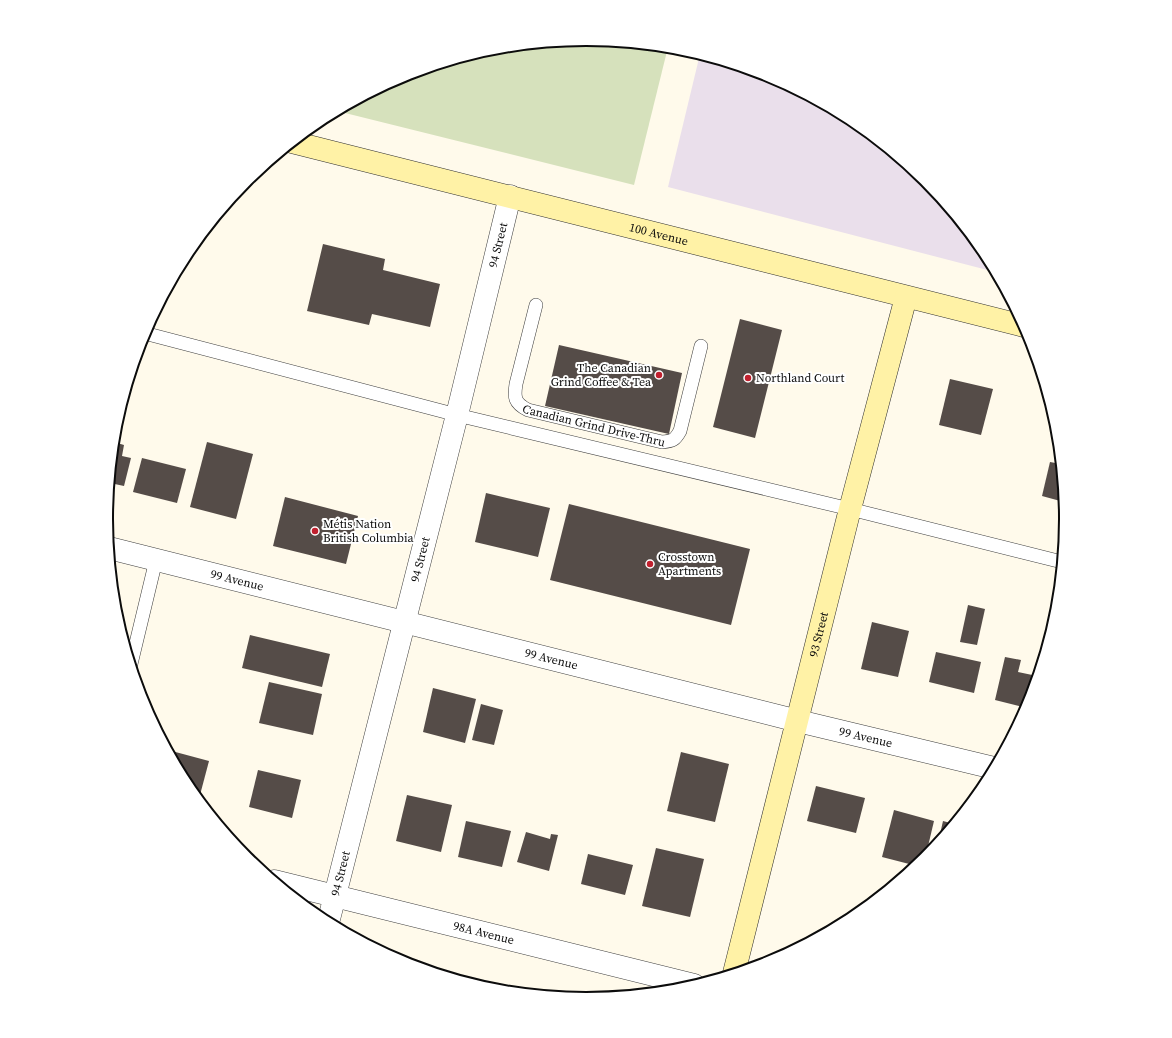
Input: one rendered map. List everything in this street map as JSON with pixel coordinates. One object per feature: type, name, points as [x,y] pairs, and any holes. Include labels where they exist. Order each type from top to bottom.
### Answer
[{"type":"main road","name":"100 Avenue","points":[[299,144],[1017,324]]},
{"type":"main road","name":"93 Street","points":[[735,968],[850,508],[906,297]]},
{"type":"street","name":"94 Street","points":[[330,916],[457,415],[510,196]]},
{"type":"street","name":"99 Avenue","points":[[114,549],[798,721],[989,767]]},
{"type":"street","name":"98A Avenue","points":[[285,884],[682,982]]},
{"type":"lane","name":"Canadian Grind Drive-Thru","points":[[536,305],[516,384],[515,395],[517,402],[528,410],[662,442],[669,442],[676,439],[680,431],[701,346]]},
{"type":"lane","points":[[151,335],[457,415],[850,508],[1057,561]]},
{"type":"lane","points":[[133,655],[156,560]]},
{"type":"shaded area","points":[[699,60],[708,62],[767,82],[795,95],[822,109],[874,144],[898,163],[942,207],[988,270],[668,187]]},
{"type":"green space","points":[[586,46],[617,47],[667,53],[634,185],[344,113],[405,82],[434,71],[494,55],[524,50]]},
{"type":"building","points":[[323,244],[385,259],[383,270],[440,284],[430,327],[372,314],[369,325],[307,311]]},
{"type":"building","name":"Northland Court","points":[[740,319],[782,330],[755,438],[713,427]]},
{"type":"building","points":[[559,345],[682,373],[669,434],[545,406]]},
{"type":"building","points":[[950,379],[993,389],[981,435],[939,425]]},
{"type":"building","points":[[207,442],[253,454],[236,519],[190,507]]},
{"type":"building","points":[[119,444],[124,445],[122,456],[131,458],[124,486],[114,484]]},
{"type":"building","points":[[142,458],[186,469],[177,503],[133,492]]},
{"type":"building","points":[[1050,462],[1056,463],[1058,500],[1042,496]]},
{"type":"building","points":[[486,493],[550,508],[538,557],[475,542]]},
{"type":"building","name":"Métis Nation British Columbia","points":[[285,497],[358,516],[346,564],[273,546]]},
{"type":"building","name":"Crosstown Apartments","points":[[569,504],[750,549],[731,625],[550,580]]},
{"type":"building","points":[[968,605],[985,609],[977,645],[960,642]]},
{"type":"building","points":[[872,622],[909,631],[898,677],[861,669]]},
{"type":"building","points":[[250,635],[330,654],[322,687],[242,668]]},
{"type":"building","points":[[936,652],[981,662],[974,693],[929,682]]},
{"type":"building","points":[[1005,657],[1021,660],[1018,672],[1032,675],[1020,706],[995,700]]},
{"type":"building","points":[[269,682],[322,694],[313,735],[259,723]]},
{"type":"building","points":[[433,688],[476,699],[465,743],[423,732]]},
{"type":"building","points":[[481,704],[503,710],[494,745],[472,740]]},
{"type":"building","points":[[174,752],[209,761],[201,793]]},
{"type":"building","points":[[681,752],[729,764],[715,822],[667,811]]},
{"type":"building","points":[[258,770],[301,780],[292,818],[249,807]]},
{"type":"building","points":[[816,786],[865,798],[856,833],[807,821]]},
{"type":"building","points":[[407,795],[452,805],[441,852],[396,841]]},
{"type":"building","points":[[894,810],[934,821],[928,845],[909,864],[882,857]]},
{"type":"building","points":[[466,821],[511,831],[502,867],[458,857]]},
{"type":"building","points":[[943,821],[949,823],[942,831],[940,833]]},
{"type":"building","points":[[526,832],[550,839],[551,834],[558,835],[549,871],[517,862]]},
{"type":"building","points":[[656,848],[704,859],[690,917],[642,906]]},
{"type":"building","points":[[588,854],[633,865],[625,895],[581,884]]},
{"type":"place","name":"The Canadian Grind Coffee & Tea","points":[[659,375]]},
{"type":"place","name":"Northland Court","points":[[748,378]]},
{"type":"place","name":"Métis Nation British Columbia","points":[[315,531]]},
{"type":"place","name":"Crosstown Apartments","points":[[650,564]]}]
